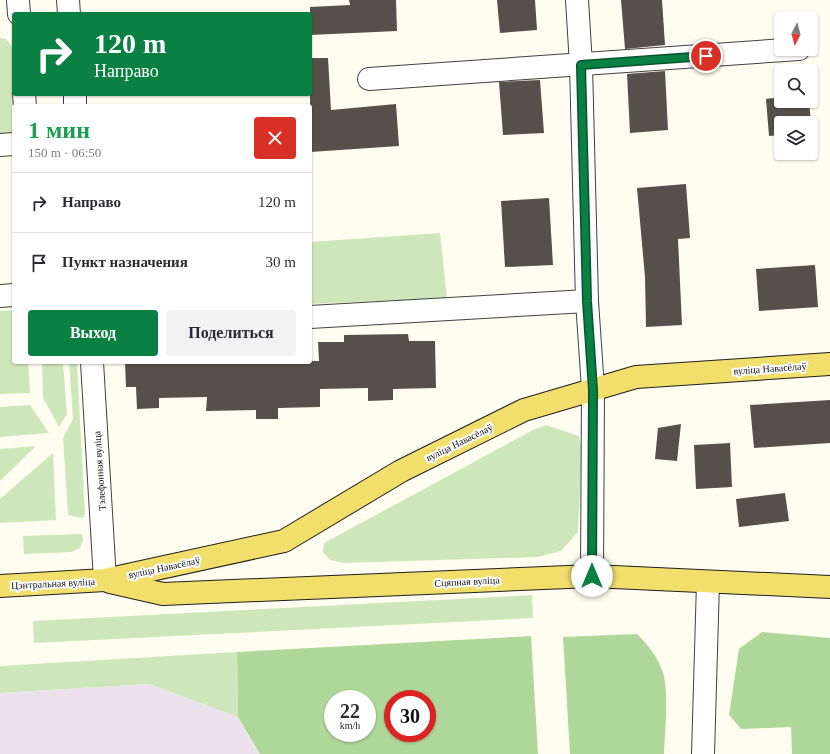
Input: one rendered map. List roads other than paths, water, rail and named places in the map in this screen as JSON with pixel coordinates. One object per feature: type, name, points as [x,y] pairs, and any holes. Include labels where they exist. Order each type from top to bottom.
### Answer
[{"type":"main road","name":"вуліца Навасёлаў","points":[[105,580],[284,541],[401,471],[524,410],[636,377],[830,364]]},
{"type":"main road","name":"Сцяпная вуліца","points":[[105,580],[163,594],[592,576],[830,587]]},
{"type":"main road","name":"Цэнтральная вуліца","points":[[0,586],[105,580]]},
{"type":"street","points":[[18,0],[19,12]]},
{"type":"street","points":[[68,0],[69,12]]},
{"type":"street","points":[[577,0],[581,65],[587,301],[593,390],[592,576]]},
{"type":"street","points":[[369,79],[774,51]]},
{"type":"street","points":[[0,145],[12,144]]},
{"type":"street","points":[[0,296],[12,295]]},
{"type":"street","points":[[312,317],[587,301]]},
{"type":"street","name":"Тэлефонная вуліца","points":[[92,364],[105,580]]},
{"type":"street","points":[[703,754],[708,582]]}]
